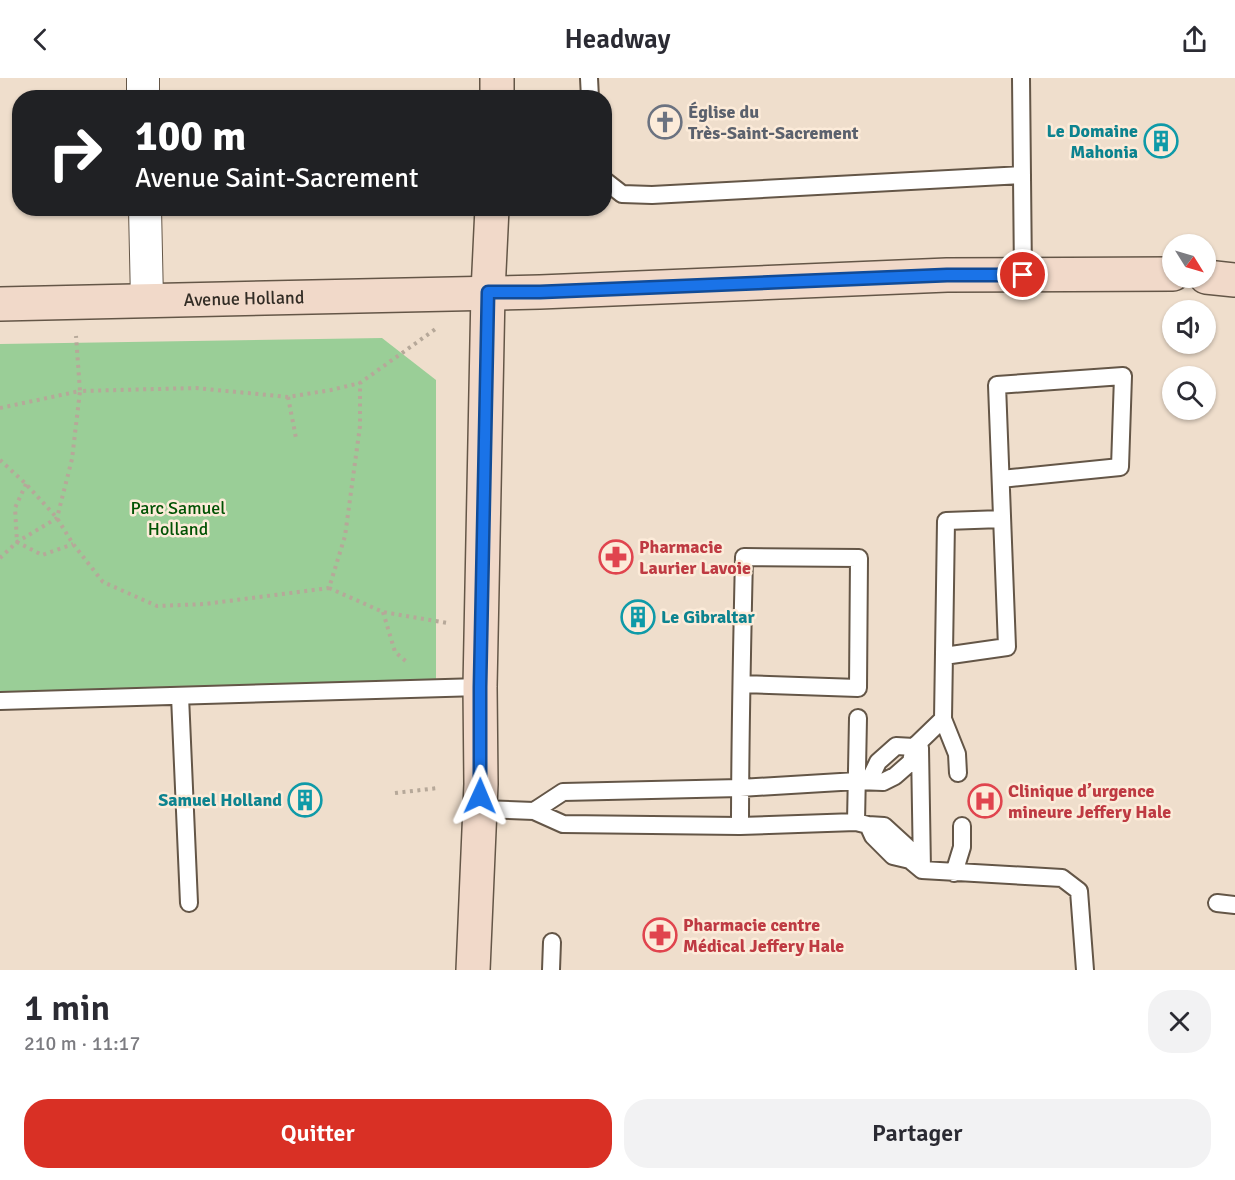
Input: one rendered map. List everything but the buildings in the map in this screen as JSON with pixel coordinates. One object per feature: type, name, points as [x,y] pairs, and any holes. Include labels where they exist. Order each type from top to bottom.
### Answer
[{"type":"main road","points":[[473,970],[480,809],[481,629],[492,216]]},
{"type":"main road","name":"Avenue Holland","points":[[0,304],[540,292],[947,275],[1162,274]]},
{"type":"main road","points":[[1216,278],[1235,280]]},
{"type":"street","points":[[146,216],[147,300]]},
{"type":"lane","points":[[1021,78],[1023,275]]},
{"type":"lane","points":[[612,186],[622,194],[652,195],[1022,175]]},
{"type":"lane","points":[[944,656],[1007,648],[997,385],[1123,376],[1120,467],[1001,478]]},
{"type":"lane","points":[[958,773],[957,754],[943,719],[946,521],[1002,519]]},
{"type":"lane","points":[[740,826],[740,788],[744,557],[859,558],[858,688],[742,684]]},
{"type":"lane","points":[[0,701],[480,687]]},
{"type":"lane","points":[[180,696],[189,903]]},
{"type":"lane","points":[[858,718],[863,781],[862,824]]},
{"type":"lane","points":[[534,811],[563,792],[740,788],[863,781],[878,762],[896,746],[917,744],[943,719]]},
{"type":"lane","points":[[916,865],[917,744]]},
{"type":"lane","points":[[480,809],[534,811],[563,824],[740,826],[862,824],[884,826],[908,847],[916,865]]},
{"type":"lane","points":[[954,873],[962,847],[962,826]]},
{"type":"lane","points":[[916,865],[954,873],[1062,878],[1079,891],[1085,970]]},
{"type":"lane","points":[[1217,903],[1235,905]]},
{"type":"lane","points":[[551,970],[552,942]]},
{"type":"path","points":[[0,558],[16,542],[57,518],[72,459],[80,391],[74,302]]},
{"type":"path","points":[[0,408],[80,391],[196,388],[288,397],[331,390],[360,383],[442,324]]},
{"type":"path","points":[[329,588],[345,536],[360,426],[360,383]]},
{"type":"path","points":[[288,397],[296,438]]},
{"type":"path","points":[[0,460],[57,518],[73,544],[103,582],[157,606],[205,604],[329,588],[383,612],[481,629]]},
{"type":"path","points":[[16,542],[15,508],[26,484]]},
{"type":"path","points":[[16,542],[42,555],[73,544]]},
{"type":"path","points":[[383,612],[395,652],[441,688]]},
{"type":"path","points":[[395,793],[438,788]]},
{"type":"green space","name":"Parc Samuel Holland","points":[[382,338],[436,380],[436,679],[0,707],[0,344]]},
{"type":"place","name":"Église du Très-Saint-Sacrement","points":[[665,122]]},
{"type":"place","name":"Le Domaine Mahonia","points":[[1161,141]]},
{"type":"place","name":"Pharmacie Laurier Lavoie","points":[[616,557]]},
{"type":"place","name":"Le Gibraltar","points":[[638,617]]},
{"type":"place","name":"Samuel Holland","points":[[305,800]]},
{"type":"place","name":"Clinique d’urgence mineure Jeffery Hale","points":[[985,801]]},
{"type":"place","name":"Pharmacie centre Médical Jeffery Hale","points":[[660,935]]},
{"type":"route","points":[[480,796],[488,292],[540,292],[947,275],[1023,275]]}]
